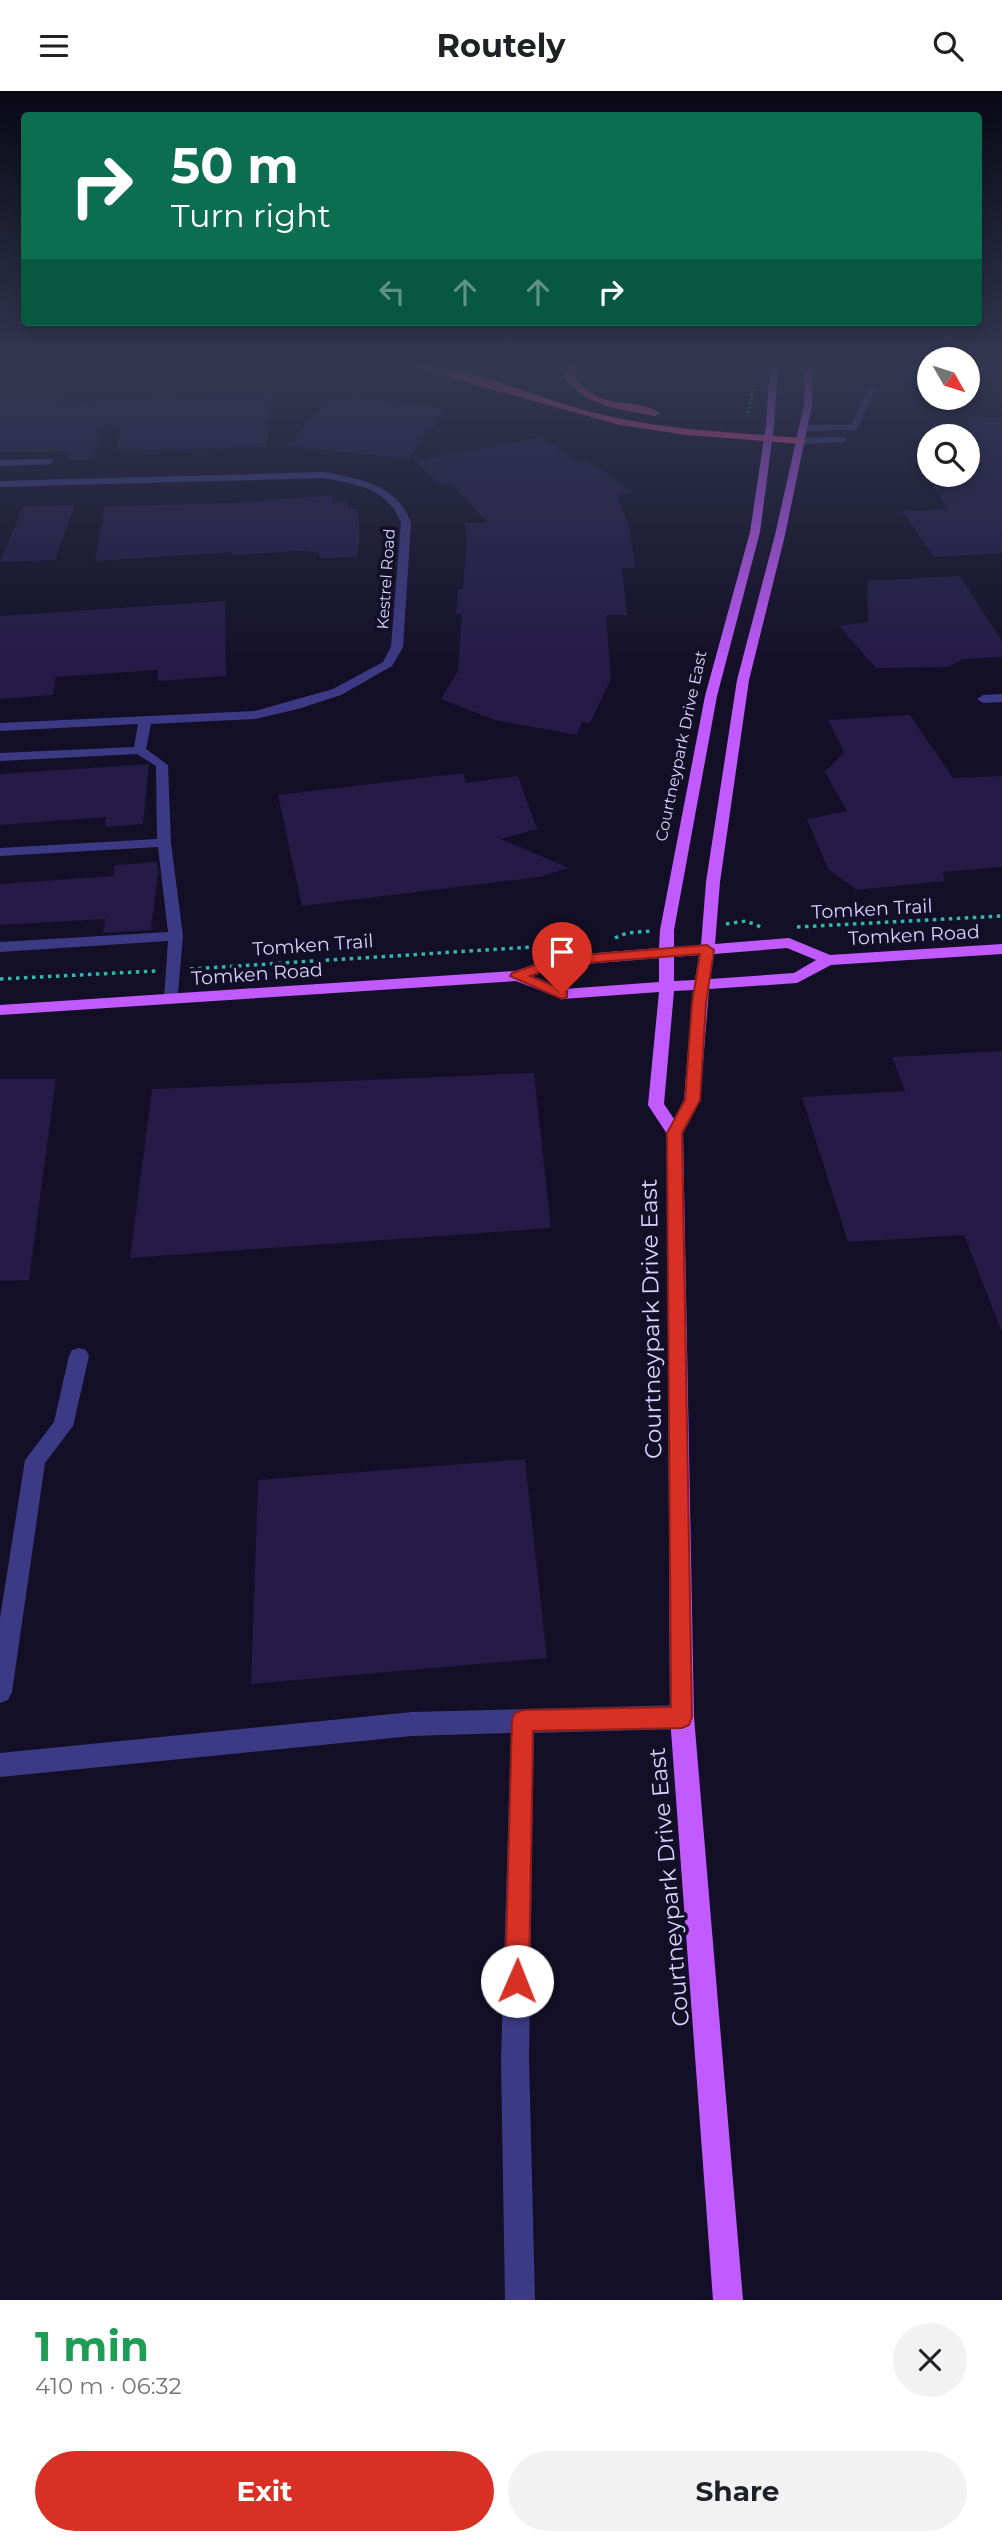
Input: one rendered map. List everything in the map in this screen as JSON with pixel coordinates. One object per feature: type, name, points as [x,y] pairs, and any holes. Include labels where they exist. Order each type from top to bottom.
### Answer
[{"type":"main road","name":"Courtneypark Drive East","points":[[675,1133],[656,1105],[666,987],[667,930],[711,696],[755,532],[762,468]]},
{"type":"main road","name":"Courtneypark Drive East","points":[[728,2300],[682,1717],[675,1133],[692,1100],[702,984],[711,925],[713,882],[743,680],[780,535],[783,468]]},
{"type":"main road","name":"Tomken Road","points":[[0,1010],[517,976],[559,961],[789,943],[828,960]]},
{"type":"main road","name":"Tomken Road","points":[[517,976],[562,994],[797,978],[828,960],[1002,949]]},
{"type":"street","points":[[57,482],[59,470]]},
{"type":"street","name":"Kestrel Road","points":[[0,484],[324,475],[376,489],[394,498],[403,509],[406,523],[397,647],[388,664],[337,692],[255,715],[0,727]]},
{"type":"street","points":[[983,699],[1002,698]]},
{"type":"street","points":[[140,750],[145,720]]},
{"type":"street","points":[[0,757],[140,750],[162,765],[164,843],[176,936],[173,999]]},
{"type":"street","points":[[0,852],[164,843]]},
{"type":"street","points":[[0,947],[176,936]]},
{"type":"street","points":[[0,1692],[35,1460],[63,1426],[79,1356]]},
{"type":"street","points":[[0,1765],[412,1724],[682,1717]]},
{"type":"street","points":[[520,2300],[515,2059],[523,1720]]},
{"type":"path","name":"Tomken Trail","points":[[793,927],[1002,916]]},
{"type":"path","points":[[746,921],[766,929]]},
{"type":"path","points":[[608,940],[627,933]]},
{"type":"path","name":"Tomken Trail","points":[[0,979],[561,945]]},
{"type":"building","points":[[423,468],[598,468],[633,492],[617,496],[630,529],[635,568],[622,568],[627,615],[606,615],[611,679],[590,723],[582,722],[577,735],[495,720],[441,699],[458,671],[462,614],[456,614],[458,589],[463,589],[467,536],[464,523],[488,522],[450,483],[441,485]]},
{"type":"building","points":[[980,468],[1002,468],[1002,553],[934,557],[902,511],[948,509],[934,487],[980,487]]},
{"type":"building","points":[[332,495],[333,502],[347,502],[348,509],[358,509],[360,537],[357,557],[320,558],[319,553],[306,551],[231,555],[232,552],[95,561],[105,506],[235,503]]},
{"type":"building","points":[[75,505],[55,560],[0,562],[23,506]]},
{"type":"building","points":[[960,576],[1002,641],[1002,657],[963,659],[948,667],[876,668],[839,626],[868,622],[867,581]]},
{"type":"building","points":[[225,601],[226,676],[157,681],[158,670],[56,677],[53,695],[0,699],[0,616]]},
{"type":"building","points":[[910,715],[953,778],[1002,776],[1002,867],[943,872],[944,881],[857,890],[828,869],[807,819],[847,811],[825,772],[844,752],[828,720]]},
{"type":"building","points":[[149,764],[143,824],[105,827],[106,817],[0,825],[0,774]]},
{"type":"building","points":[[463,773],[466,783],[518,776],[537,829],[501,839],[569,868],[539,877],[302,906],[278,795]]},
{"type":"building","points":[[157,862],[151,930],[103,933],[105,919],[0,925],[0,884],[113,876],[115,865]]},
{"type":"building","points":[[1002,1051],[1001,1330],[964,1235],[848,1242],[802,1097],[905,1091],[892,1057]]},
{"type":"building","points":[[534,1073],[551,1228],[130,1258],[152,1089]]},
{"type":"building","points":[[0,1079],[56,1079],[29,1280],[0,1281]]},
{"type":"building","points":[[525,1459],[547,1658],[251,1684],[258,1480]]},
{"type":"route","points":[[517,1981],[523,1720],[682,1717],[675,1133],[692,1100],[699,1003],[707,950],[559,961],[517,976],[562,994]]}]
